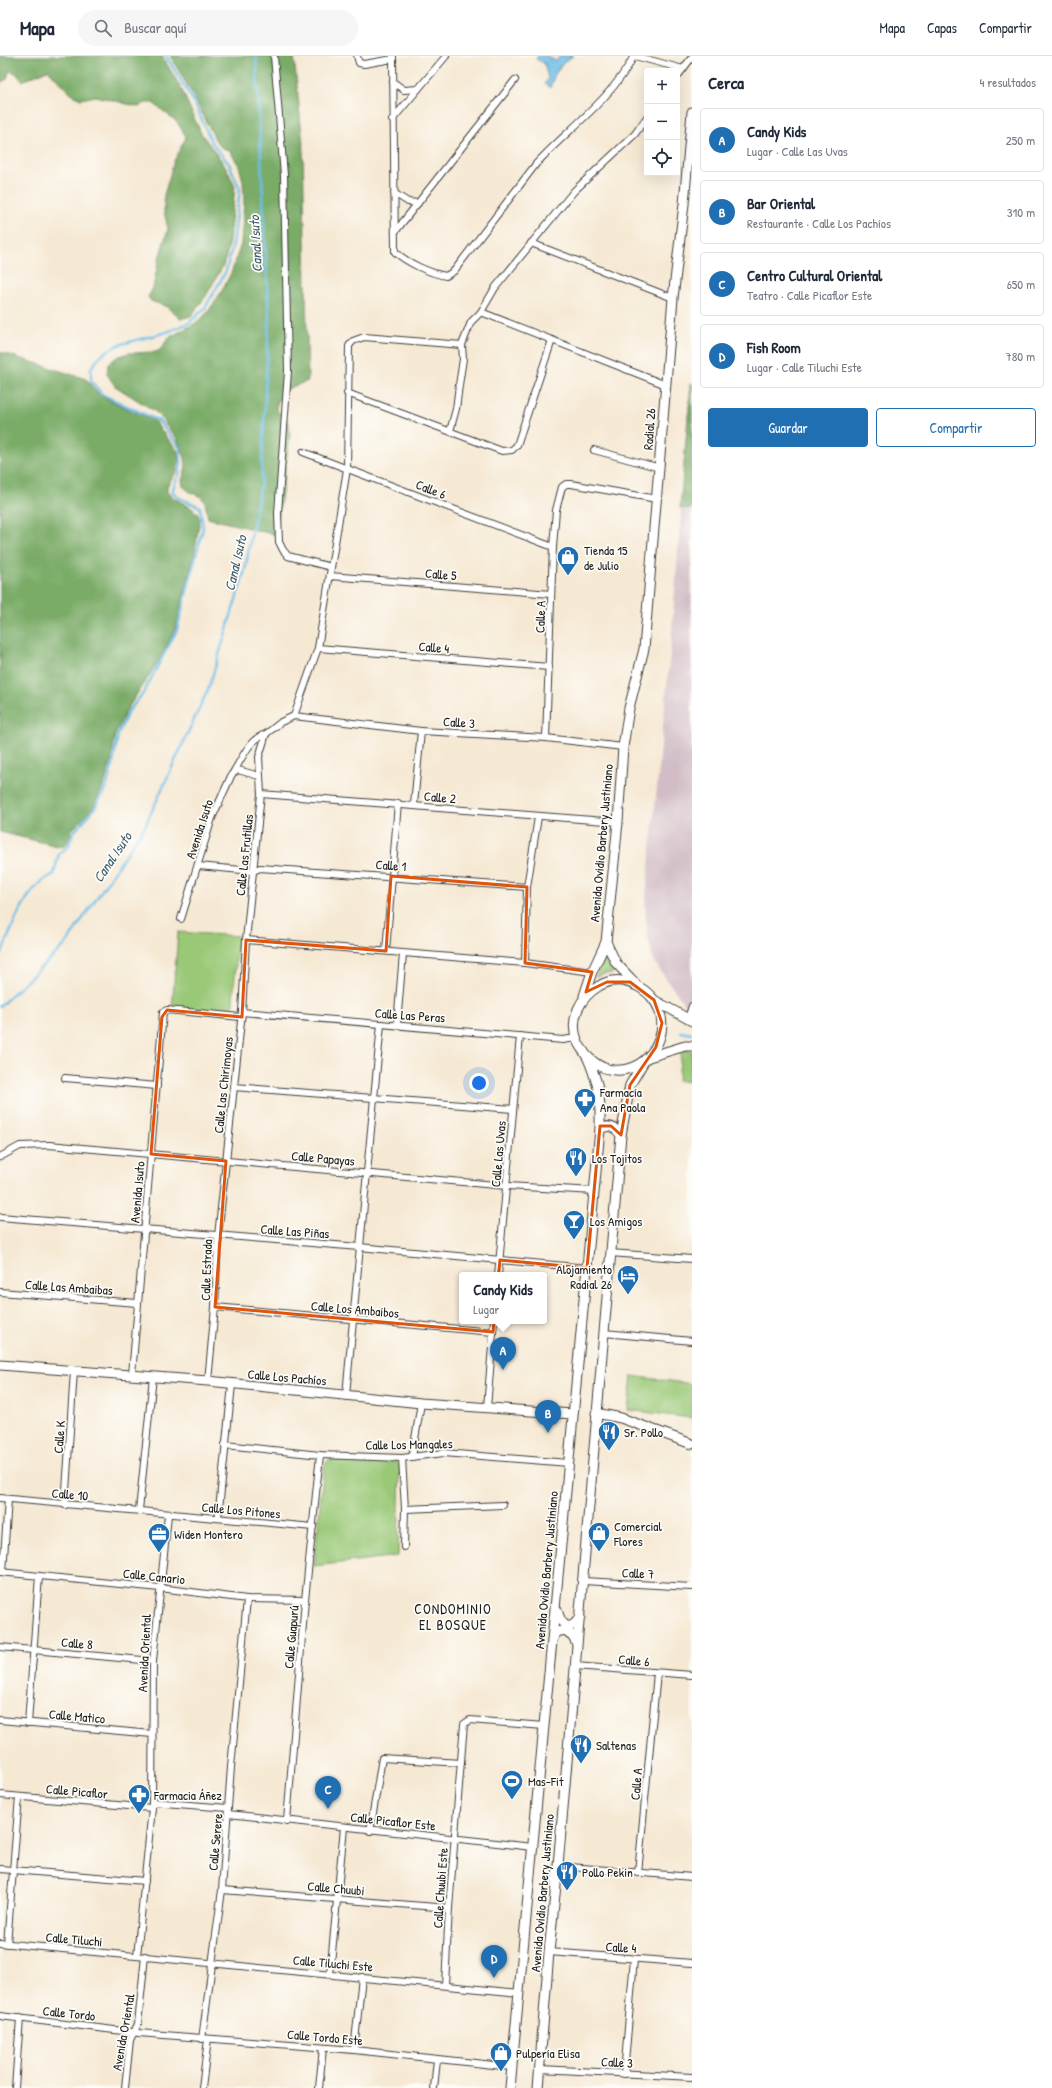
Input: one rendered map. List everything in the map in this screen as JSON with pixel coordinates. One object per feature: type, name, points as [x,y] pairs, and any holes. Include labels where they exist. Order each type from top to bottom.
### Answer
[{"type":"main road","name":"Radial 26","points":[[623,747],[629,708],[644,650],[658,499],[673,298],[684,204],[692,112]]},
{"type":"main road","name":"Avenida Ovidio Barbery Justiniano","points":[[583,999],[592,972],[606,942],[618,822],[623,747]]},
{"type":"main road","points":[[606,942],[616,964],[640,987],[654,1000],[690,1020]]},
{"type":"main road","points":[[640,987],[625,981],[607,982],[590,992],[583,999],[575,1018],[576,1038],[587,1056],[597,1064],[609,1069],[623,1070],[647,1059],[685,1046],[692,1046]]},
{"type":"main road","points":[[647,1059],[656,1047],[661,1036],[662,1023],[660,1011],[654,1000]]},
{"type":"main road","name":"Avenida Ovidio Barbery Justiniano","points":[[510,2088],[556,1607],[572,1414],[600,1129],[600,1110],[597,1085],[587,1056]]},
{"type":"main road","name":"Avenida Ovidio Barbery Justiniano","points":[[538,2088],[541,2069],[549,1952],[558,1866],[576,1642],[580,1617],[596,1413],[621,1135],[630,1085],[647,1059]]},
{"type":"main road","points":[[600,1129],[605,1126],[611,1126],[621,1135]]},
{"type":"main road","name":"Calle Los Pachíos","points":[[0,1365],[132,1374],[421,1403],[572,1414]]},
{"type":"main road","points":[[596,1413],[621,1418],[692,1444]]},
{"type":"main road","points":[[556,1607],[561,1622],[566,1625],[571,1626],[576,1624],[580,1617]]},
{"type":"main road","points":[[553,1638],[557,1632],[565,1630],[573,1636],[576,1642]]},
{"type":"street","points":[[274,56],[284,175],[288,371],[278,513],[279,542],[288,556],[331,567]]},
{"type":"street","points":[[357,56],[359,63],[364,64],[393,58],[392,120],[395,252],[402,258],[438,275],[446,276],[454,270],[536,164],[550,148],[605,98],[627,71],[635,56],[683,69]]},
{"type":"street","points":[[392,120],[446,56]]},
{"type":"street","points":[[680,73],[692,57]]},
{"type":"street","points":[[395,232],[514,80]]},
{"type":"street","points":[[393,82],[404,90],[418,89]]},
{"type":"street","points":[[450,431],[463,359],[462,345],[471,322],[480,312],[494,288],[574,190],[635,134],[644,121]]},
{"type":"street","points":[[394,193],[408,202],[418,203]]},
{"type":"street","points":[[531,243],[673,298]]},
{"type":"street","points":[[480,312],[666,385]]},
{"type":"street","points":[[266,734],[281,722],[294,716],[318,648],[347,469],[347,393],[349,346],[353,341],[359,338],[462,345]]},
{"type":"street","points":[[347,393],[502,451],[512,450],[517,445],[552,340]]},
{"type":"street","points":[[594,450],[660,468]]},
{"type":"street","name":"Calle 6","points":[[303,452],[552,547]]},
{"type":"street","name":"Calle A","points":[[546,738],[552,547],[558,496],[566,484],[572,484],[658,499]]},
{"type":"street","name":"Calle 5","points":[[330,576],[551,594]]},
{"type":"street","name":"Calle 4","points":[[318,648],[549,667]]},
{"type":"street","name":"Calle 3","points":[[294,716],[421,730],[546,738],[623,747]]},
{"type":"street","points":[[414,805],[421,730]]},
{"type":"street","name":"Avenida Isuto","points":[[181,919],[212,818],[234,772],[251,743],[258,736],[266,734]]},
{"type":"street","name":"Calle Las Frutillas","points":[[242,1014],[246,940],[261,794],[259,757],[266,734]]},
{"type":"street","points":[[234,772],[238,770],[259,776]]},
{"type":"street","name":"Calle 2","points":[[261,794],[398,803],[538,817],[618,822]]},
{"type":"street","points":[[386,952],[398,803]]},
{"type":"street","points":[[525,963],[527,887],[538,817]]},
{"type":"street","name":"Calle 1","points":[[198,866],[253,871],[260,868],[391,876],[527,887]]},
{"type":"street","points":[[246,940],[525,963],[592,972]]},
{"type":"street","points":[[397,1024],[403,954]]},
{"type":"street","points":[[690,1020],[692,1006]]},
{"type":"street","name":"Calle Las Peras","points":[[162,1012],[167,1010],[242,1014],[397,1024],[563,1040],[576,1038]]},
{"type":"street","name":"Avenida Isuto","points":[[132,1374],[162,1012]]},
{"type":"street","name":"Calle Las Chirimoyas","points":[[226,1161],[242,1014]]},
{"type":"street","points":[[346,1395],[381,1024]]},
{"type":"street","name":"Calle Las Uvas","points":[[498,1272],[520,1036]]},
{"type":"street","points":[[65,1078],[157,1086]]},
{"type":"street","points":[[234,1087],[513,1109]]},
{"type":"street","name":"Calle Papayas","points":[[0,1156],[20,1146],[50,1145],[507,1186],[595,1191]]},
{"type":"street","name":"Calle Estrada","points":[[208,1381],[215,1307],[218,1236],[226,1161]]},
{"type":"street","name":"Calle Las Piñas","points":[[0,1217],[587,1268]]},
{"type":"street","points":[[610,1253],[692,1259]]},
{"type":"street","name":"Calle Las Ambaibas","points":[[0,1292],[137,1303]]},
{"type":"street","name":"Calle Los Ambaibos","points":[[215,1307],[493,1332]]},
{"type":"street","points":[[487,1408],[494,1324]]},
{"type":"street","points":[[604,1333],[692,1341]]},
{"type":"street","name":"Calle K","points":[[65,1505],[74,1371]]},
{"type":"street","points":[[153,1377],[139,1510],[168,1515]]},
{"type":"street","points":[[218,1518],[232,1385]]},
{"type":"street","points":[[412,1457],[421,1403]]},
{"type":"street","name":"Calle Los Mangales","points":[[225,1445],[320,1455],[402,1458],[444,1453],[569,1463]]},
{"type":"street","name":"Calle Guapurú","points":[[287,1821],[305,1600],[320,1455]]},
{"type":"street","points":[[402,1458],[405,1509],[404,1547]]},
{"type":"street","name":"Calle 10","points":[[0,1498],[65,1505],[139,1510]]},
{"type":"street","points":[[2,1572],[8,1499]]},
{"type":"street","points":[[405,1509],[502,1505]]},
{"type":"street","name":"Calle Los Pitones","points":[[168,1515],[313,1527]]},
{"type":"street","name":"Avenida Oriental","points":[[137,1956],[152,1805],[153,1661],[168,1515]]},
{"type":"street","name":"Calle Canario","points":[[2,1572],[160,1588],[247,1599],[305,1600]]},
{"type":"street","points":[[28,1722],[39,1576]]},
{"type":"street","name":"Calle 7","points":[[583,1582],[692,1587]]},
{"type":"street","name":"Calle Serere","points":[[202,2088],[211,1964],[222,1890],[247,1599]]},
{"type":"street","name":"Calle 8","points":[[0,1647],[153,1661]]},
{"type":"street","name":"Calle 6","points":[[574,1666],[692,1675]]},
{"type":"street","name":"Calle A","points":[[638,1873],[657,1673]]},
{"type":"street","name":"Calle Matico","points":[[0,1720],[152,1734]]},
{"type":"street","name":"Calle Chuubi Este","points":[[445,1985],[448,1908],[464,1724],[470,1720],[544,1726]]},
{"type":"street","points":[[370,1831],[382,1758],[461,1763]]},
{"type":"street","name":"Calle Picaflor","points":[[0,1795],[152,1805]]},
{"type":"street","points":[[3,1944],[13,1870],[19,1797]]},
{"type":"street","name":"Calle Picaflor Este","points":[[152,1805],[228,1811],[287,1821],[370,1831],[455,1838],[533,1847]]},
{"type":"street","points":[[330,1974],[344,1827]]},
{"type":"street","points":[[558,1866],[692,1877]]},
{"type":"street","points":[[0,1869],[144,1881]]},
{"type":"street","name":"Calle Chuubi","points":[[222,1890],[448,1908]]},
{"type":"street","name":"Calle Tiluchi","points":[[3,1944],[145,1956]]},
{"type":"street","name":"Calle 4","points":[[549,1952],[692,1963]]},
{"type":"street","name":"Avenida Oriental","points":[[125,2088],[130,2040],[138,2024],[145,1956]]},
{"type":"street","name":"Calle Tiluchi Este","points":[[145,1956],[211,1964],[362,1976],[520,1993]]},
{"type":"street","points":[[624,2074],[634,1959]]},
{"type":"street","points":[[354,2050],[362,1976]]},
{"type":"street","name":"Calle Tordo","points":[[0,2016],[135,2032]]},
{"type":"street","points":[[15,2088],[20,2018]]},
{"type":"street","name":"Calle Tordo Este","points":[[135,2032],[205,2039],[354,2050],[512,2067]]},
{"type":"street","points":[[319,2088],[322,2048]]},
{"type":"street","points":[[434,2088],[437,2060]]},
{"type":"street","name":"Calle 3","points":[[541,2069],[692,2077]]},
{"type":"highlighted area","points":[[391,876],[527,887],[525,963],[592,972],[586,992],[607,982],[630,982],[654,1000],[662,1023],[656,1047],[630,1085],[621,1135],[611,1126],[600,1126],[587,1268],[500,1260],[493,1332],[215,1307],[226,1161],[151,1154],[162,1017],[167,1010],[242,1017],[246,940],[386,951]]},
{"type":"shaded area","points":[[691,383],[692,988],[690,1012],[653,960],[647,933],[645,907],[670,655]]},
{"type":"green space","points":[[0,56],[162,56],[181,88],[201,133],[226,167],[235,187],[228,249],[223,266],[206,296],[191,316],[180,319],[168,307],[151,301],[148,297],[153,288],[159,258],[168,229],[164,211],[164,195],[174,161],[186,137],[177,122],[153,103],[145,103],[139,107],[96,96],[81,99],[72,95],[48,70],[22,81],[16,73],[9,71],[7,79],[0,83]]},
{"type":"green space","points":[[170,56],[294,56],[303,145],[308,381],[286,390],[280,396],[276,409],[289,423],[290,435],[276,535],[208,518],[205,502],[200,496],[190,492],[183,486],[182,480],[186,467],[185,458],[177,439],[156,412],[115,386],[107,374],[108,364],[117,357],[129,353],[156,352],[161,349],[168,338],[196,323],[207,313],[222,291],[231,273],[241,244],[244,201],[243,181],[239,166],[230,151],[221,147],[216,141],[193,95]]},
{"type":"green space","points":[[0,352],[86,379],[101,396],[154,421],[177,450],[179,460],[177,471],[167,486],[167,492],[175,499],[194,510],[200,519],[194,556],[175,630],[160,659],[126,711],[115,735],[111,763],[103,787],[93,808],[72,830],[66,845],[61,847],[0,832]]},
{"type":"green space","points":[[692,383],[692,509],[680,508]]},
{"type":"green space","points":[[178,932],[238,936],[232,1014],[172,1009]]},
{"type":"green space","points":[[604,956],[614,973],[596,977]]},
{"type":"green space","points":[[692,1050],[692,1082],[678,1081],[681,1051]]},
{"type":"green space","points":[[632,1376],[692,1384],[692,1418],[628,1410]]},
{"type":"green space","points":[[330,1458],[396,1462],[400,1466],[398,1556],[314,1566],[324,1466]]},
{"type":"water","points":[[538,56],[547,56],[556,61],[560,56],[573,56],[564,62],[558,69],[550,88],[545,84],[548,78],[544,63],[536,59]]},
{"type":"waterway","points":[[0,956],[16,919],[31,893],[40,883],[54,874],[59,853],[68,847],[73,833],[95,808],[106,787],[113,764],[118,734],[128,712],[144,692],[177,630],[203,528],[200,507],[179,498],[172,491],[179,474],[181,462],[180,448],[159,421],[103,395],[91,381],[91,368],[102,354],[118,345],[167,332],[189,323],[205,308],[226,271],[233,244],[240,189],[229,164],[212,143],[194,102],[166,56]]},
{"type":"waterway","name":"Canal Isuto","points":[[0,1006],[65,945],[145,826],[209,687],[245,570],[261,482],[269,318],[256,56]]},
{"type":"waterway","points":[[681,1032],[692,1034]]},
{"type":"place","name":"Tienda 15 de Julio","points":[[568,576]]},
{"type":"place","name":"Farmacía Ana Paola","points":[[585,1118]]},
{"type":"place","name":"Los Tojitos","points":[[576,1178]]},
{"type":"place","name":"Los Amigos","points":[[574,1240]]},
{"type":"place","name":"Alojamiento Radial 26","points":[[628,1296]]},
{"type":"place","name":"Candy Kids","points":[[503,1370]]},
{"type":"place","name":"Bar Oriental","points":[[548,1433]]},
{"type":"place","name":"Sr. Pollo","points":[[609,1452]]},
{"type":"place","name":"Comercial Flores","points":[[599,1552]]},
{"type":"place","name":"Widen Montero","points":[[159,1554]]},
{"type":"place","name":"Saltenas","points":[[581,1764]]},
{"type":"place","name":"Mas-Fit","points":[[512,1800]]},
{"type":"place","name":"Centro Cultural Oriental","points":[[328,1809]]},
{"type":"place","name":"Farmacia Áñez","points":[[139,1814]]},
{"type":"place","name":"Pollo Pekin","points":[[567,1892]]},
{"type":"place","name":"Fish Room","points":[[494,1978]]},
{"type":"place","name":"Pulpería Elisa","points":[[501,2072]]},
{"type":"district","name":"CONDOMINIO EL BOSQUE","points":[[453,1616]]}]
